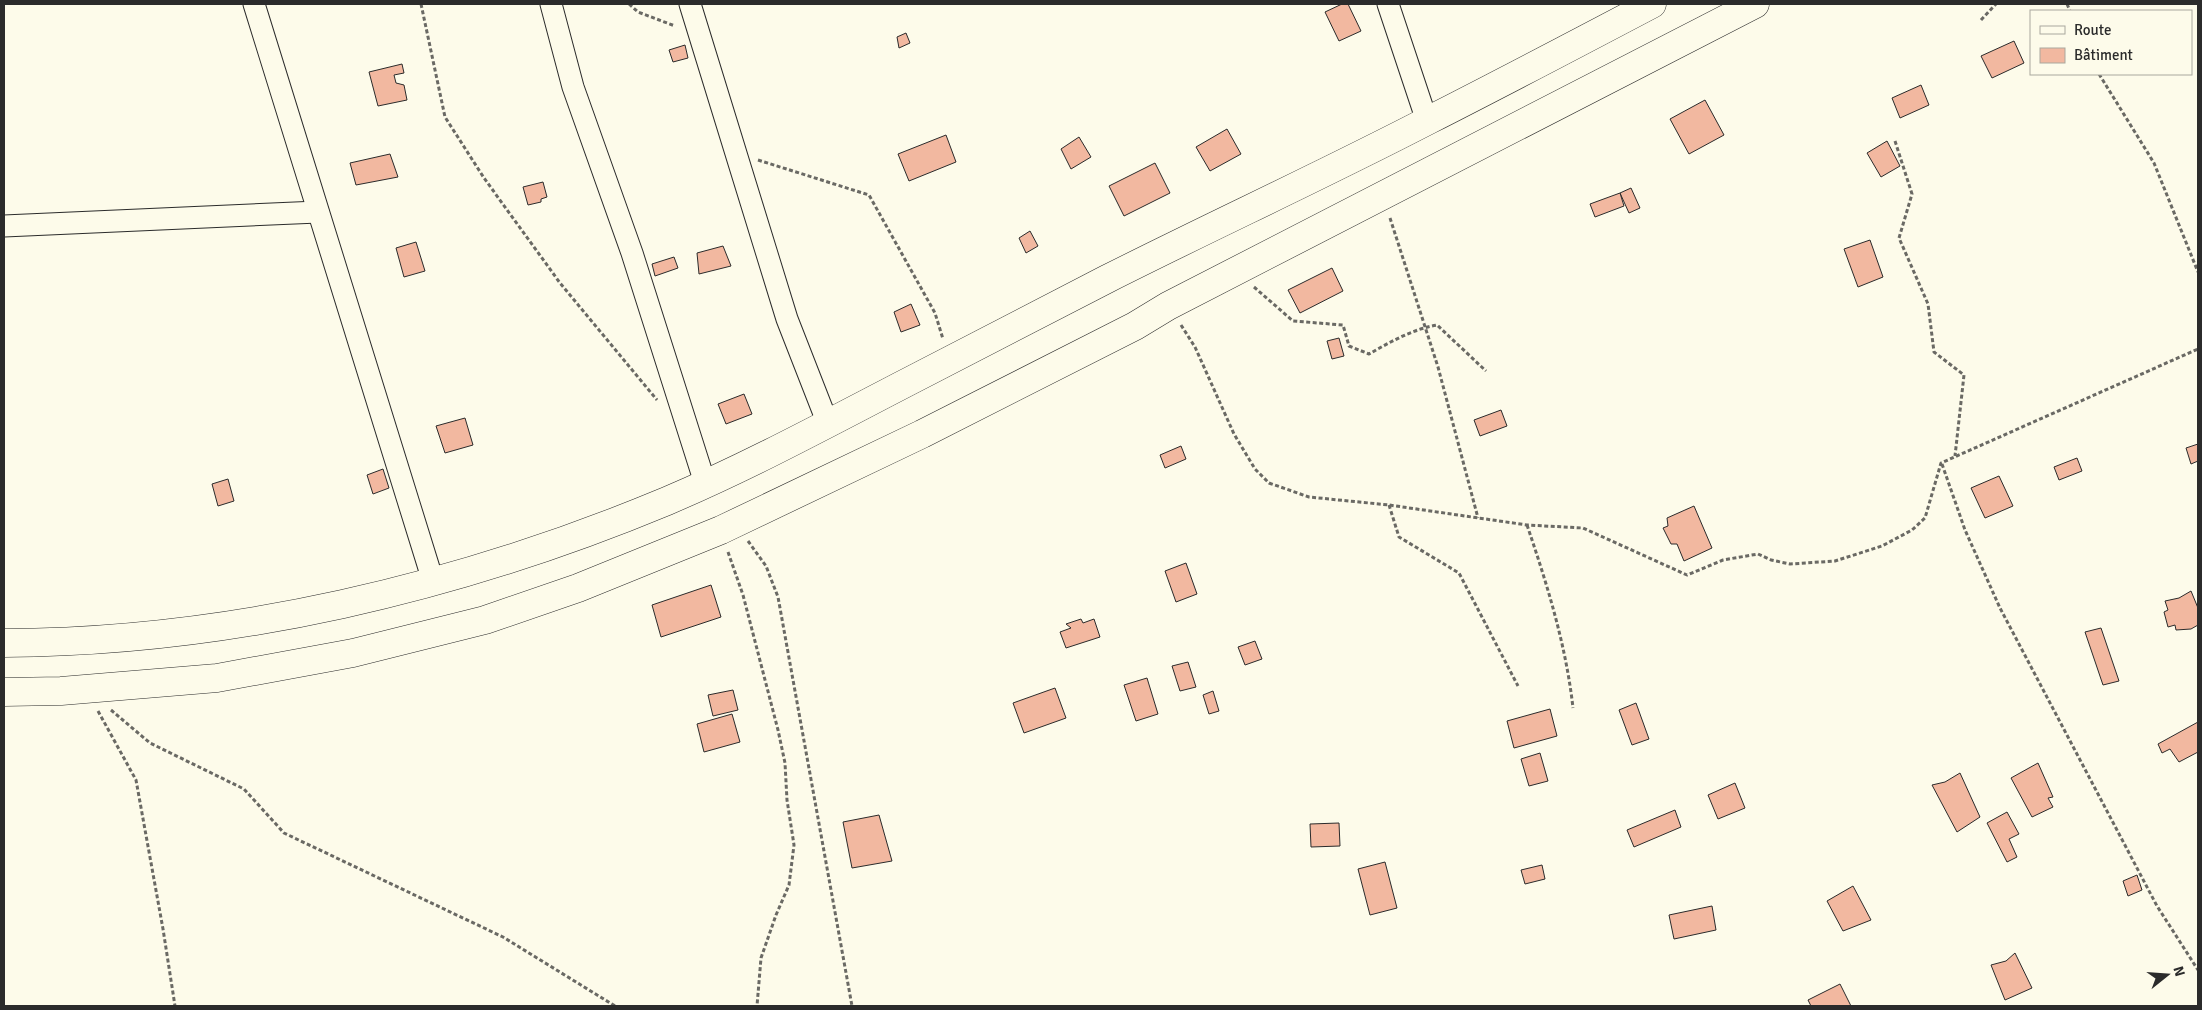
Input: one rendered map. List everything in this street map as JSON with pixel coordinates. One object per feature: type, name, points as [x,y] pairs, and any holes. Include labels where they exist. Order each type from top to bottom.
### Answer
[{"type":"highway","points":[[4,643],[35,643],[158,634],[232,625],[304,612],[433,581],[552,545],[668,500],[828,424],[1110,278],[1427,121],[1652,4]]},
{"type":"highway","points":[[4,692],[86,689],[217,678],[352,653],[484,620],[578,588],[726,528],[922,434],[1755,4]]},
{"type":"street","points":[[254,4],[433,581]]},
{"type":"street","points":[[551,4],[573,86],[632,253],[705,483]]},
{"type":"street","points":[[690,4],[787,319],[828,424]]},
{"type":"street","points":[[1388,4],[1427,121]]},
{"type":"street","points":[[4,226],[318,212]]},
{"type":"path","points":[[421,4],[446,117],[484,178],[560,283],[661,405]]},
{"type":"path","points":[[629,4],[638,12],[700,34]]},
{"type":"path","points":[[1980,20],[1996,4]]},
{"type":"path","points":[[2100,75],[2154,163],[2198,272]]},
{"type":"path","points":[[1895,141],[1912,194],[1899,238],[1928,304],[1934,352],[1964,375],[1955,456]]},
{"type":"path","points":[[736,153],[870,195],[935,313],[949,361]]},
{"type":"path","points":[[1382,196],[1438,367],[1478,518]]},
{"type":"path","points":[[1233,273],[1262,292],[1293,321],[1342,325],[1349,346],[1369,354],[1426,327],[1437,325],[1486,371]]},
{"type":"path","points":[[1168,306],[1195,346],[1234,434],[1255,469],[1269,483],[1309,497],[1389,505],[1527,525],[1584,528],[1687,576],[1723,560],[1758,554],[1771,560],[1790,564],[1835,561],[1882,546],[1912,530],[1925,518],[1941,463],[2198,349]]},
{"type":"path","points":[[1941,463],[1965,530],[2000,608],[2158,906],[2198,970]]},
{"type":"path","points":[[1389,505],[1399,537],[1459,573],[1518,686]]},
{"type":"path","points":[[1527,525],[1548,587],[1570,678],[1573,708]]},
{"type":"path","points":[[726,528],[778,730],[785,763],[787,800],[794,845],[789,885],[761,958],[757,1006]]},
{"type":"path","points":[[726,528],[749,542],[766,566],[778,598],[852,1006]]},
{"type":"path","points":[[86,689],[136,780],[164,929],[175,1006]]},
{"type":"path","points":[[86,689],[150,743],[244,789],[284,833],[503,936],[615,1006]]},
{"type":"building","points":[[1342,4],[1348,4],[1361,31],[1339,41],[1325,12]]},
{"type":"building","points":[[906,33],[910,43],[899,48],[897,37]]},
{"type":"building","points":[[2014,41],[2024,63],[1992,78],[1981,56]]},
{"type":"building","points":[[685,45],[688,58],[673,62],[669,50]]},
{"type":"building","points":[[402,64],[404,73],[394,75],[396,83],[404,85],[407,100],[378,106],[369,72]]},
{"type":"building","points":[[1921,85],[1929,105],[1900,118],[1892,98]]},
{"type":"building","points":[[1705,100],[1724,135],[1689,154],[1670,119]]},
{"type":"building","points":[[1227,129],[1241,154],[1210,171],[1196,147]]},
{"type":"building","points":[[946,135],[956,162],[909,181],[898,154]]},
{"type":"building","points":[[1079,137],[1091,157],[1071,169],[1061,149]]},
{"type":"building","points":[[1887,141],[1900,166],[1881,177],[1867,153]]},
{"type":"building","points":[[390,154],[398,177],[356,185],[350,163]]},
{"type":"building","points":[[1155,163],[1170,193],[1124,216],[1109,186]]},
{"type":"building","points":[[543,182],[547,197],[541,199],[541,202],[528,205],[523,187]]},
{"type":"building","points":[[1631,188],[1640,208],[1629,213],[1620,193]]},
{"type":"building","points":[[1620,193],[1624,206],[1595,217],[1590,204]]},
{"type":"building","points":[[1030,231],[1038,246],[1026,253],[1019,238]]},
{"type":"building","points":[[1870,240],[1883,277],[1858,287],[1844,249]]},
{"type":"building","points":[[416,242],[425,271],[404,277],[396,248]]},
{"type":"building","points":[[723,246],[731,266],[699,274],[697,253]]},
{"type":"building","points":[[674,257],[678,268],[655,276],[652,264]]},
{"type":"building","points":[[1332,268],[1343,291],[1300,313],[1288,290]]},
{"type":"building","points":[[911,304],[920,325],[901,332],[894,312]]},
{"type":"building","points":[[1339,338],[1344,356],[1332,359],[1327,341]]},
{"type":"building","points":[[744,394],[752,414],[726,424],[718,404]]},
{"type":"building","points":[[1501,410],[1507,426],[1480,436],[1474,420]]},
{"type":"building","points":[[465,418],[473,445],[445,453],[436,426]]},
{"type":"building","points":[[2198,444],[2198,461],[2191,464],[2186,448]]},
{"type":"building","points":[[1181,446],[1186,459],[1165,468],[1160,455]]},
{"type":"building","points":[[2077,458],[2082,471],[2059,480],[2054,467]]},
{"type":"building","points":[[383,469],[389,488],[373,494],[367,475]]},
{"type":"building","points":[[1999,476],[2013,506],[1985,518],[1971,488]]},
{"type":"building","points":[[228,479],[234,501],[218,506],[212,484]]},
{"type":"building","points":[[1694,506],[1712,548],[1684,561],[1677,544],[1671,544],[1663,528],[1668,526],[1667,518]]},
{"type":"building","points":[[1186,563],[1197,594],[1176,602],[1165,571]]},
{"type":"building","points":[[711,585],[721,617],[661,637],[652,605]]},
{"type":"building","points":[[2191,591],[2198,608],[2198,625],[2191,629],[2176,630],[2175,625],[2168,627],[2164,612],[2168,610],[2165,601],[2179,598]]},
{"type":"building","points":[[1081,619],[1083,623],[1094,619],[1100,637],[1066,648],[1060,632],[1071,628],[1066,624]]},
{"type":"building","points":[[2101,628],[2119,681],[2103,685],[2085,632]]},
{"type":"building","points":[[1255,641],[1262,659],[1245,665],[1238,647]]},
{"type":"building","points":[[1188,662],[1196,687],[1180,691],[1172,666]]},
{"type":"building","points":[[1147,678],[1158,714],[1136,721],[1124,685]]},
{"type":"building","points":[[1055,688],[1066,718],[1024,733],[1013,703]]},
{"type":"building","points":[[733,690],[738,710],[713,716],[708,695]]},
{"type":"building","points":[[1213,691],[1219,711],[1209,714],[1203,695]]},
{"type":"building","points":[[1636,703],[1649,739],[1632,745],[1619,710]]},
{"type":"building","points":[[1550,709],[1557,736],[1514,748],[1507,721]]},
{"type":"building","points":[[732,714],[740,742],[704,752],[697,724]]},
{"type":"building","points":[[2198,722],[2198,752],[2179,762],[2170,749],[2162,753],[2158,744]]},
{"type":"building","points":[[1540,753],[1548,781],[1529,786],[1521,759]]},
{"type":"building","points":[[2038,763],[2053,797],[2048,798],[2053,807],[2032,817],[2011,778]]},
{"type":"building","points":[[1960,773],[1980,817],[1957,832],[1932,785],[1945,782]]},
{"type":"building","points":[[1735,783],[1745,808],[1718,819],[1708,795]]},
{"type":"building","points":[[1675,810],[1681,827],[1634,847],[1627,830]]},
{"type":"building","points":[[2007,812],[2019,834],[2009,839],[2017,857],[2007,862],[1987,823]]},
{"type":"building","points":[[879,815],[892,861],[852,868],[843,822]]},
{"type":"building","points":[[1339,823],[1340,846],[1311,847],[1310,824]]},
{"type":"building","points":[[1385,862],[1397,908],[1370,915],[1358,869]]},
{"type":"building","points":[[1542,865],[1545,879],[1525,884],[1521,870]]},
{"type":"building","points":[[2137,875],[2142,890],[2128,896],[2123,881]]},
{"type":"building","points":[[1853,886],[1871,920],[1843,931],[1827,901]]},
{"type":"building","points":[[1712,906],[1716,930],[1674,939],[1669,915]]},
{"type":"building","points":[[2015,953],[2032,988],[2005,1000],[1991,965],[2006,961]]},
{"type":"building","points":[[1840,984],[1851,1006],[1811,1006],[1808,1000]]}]
